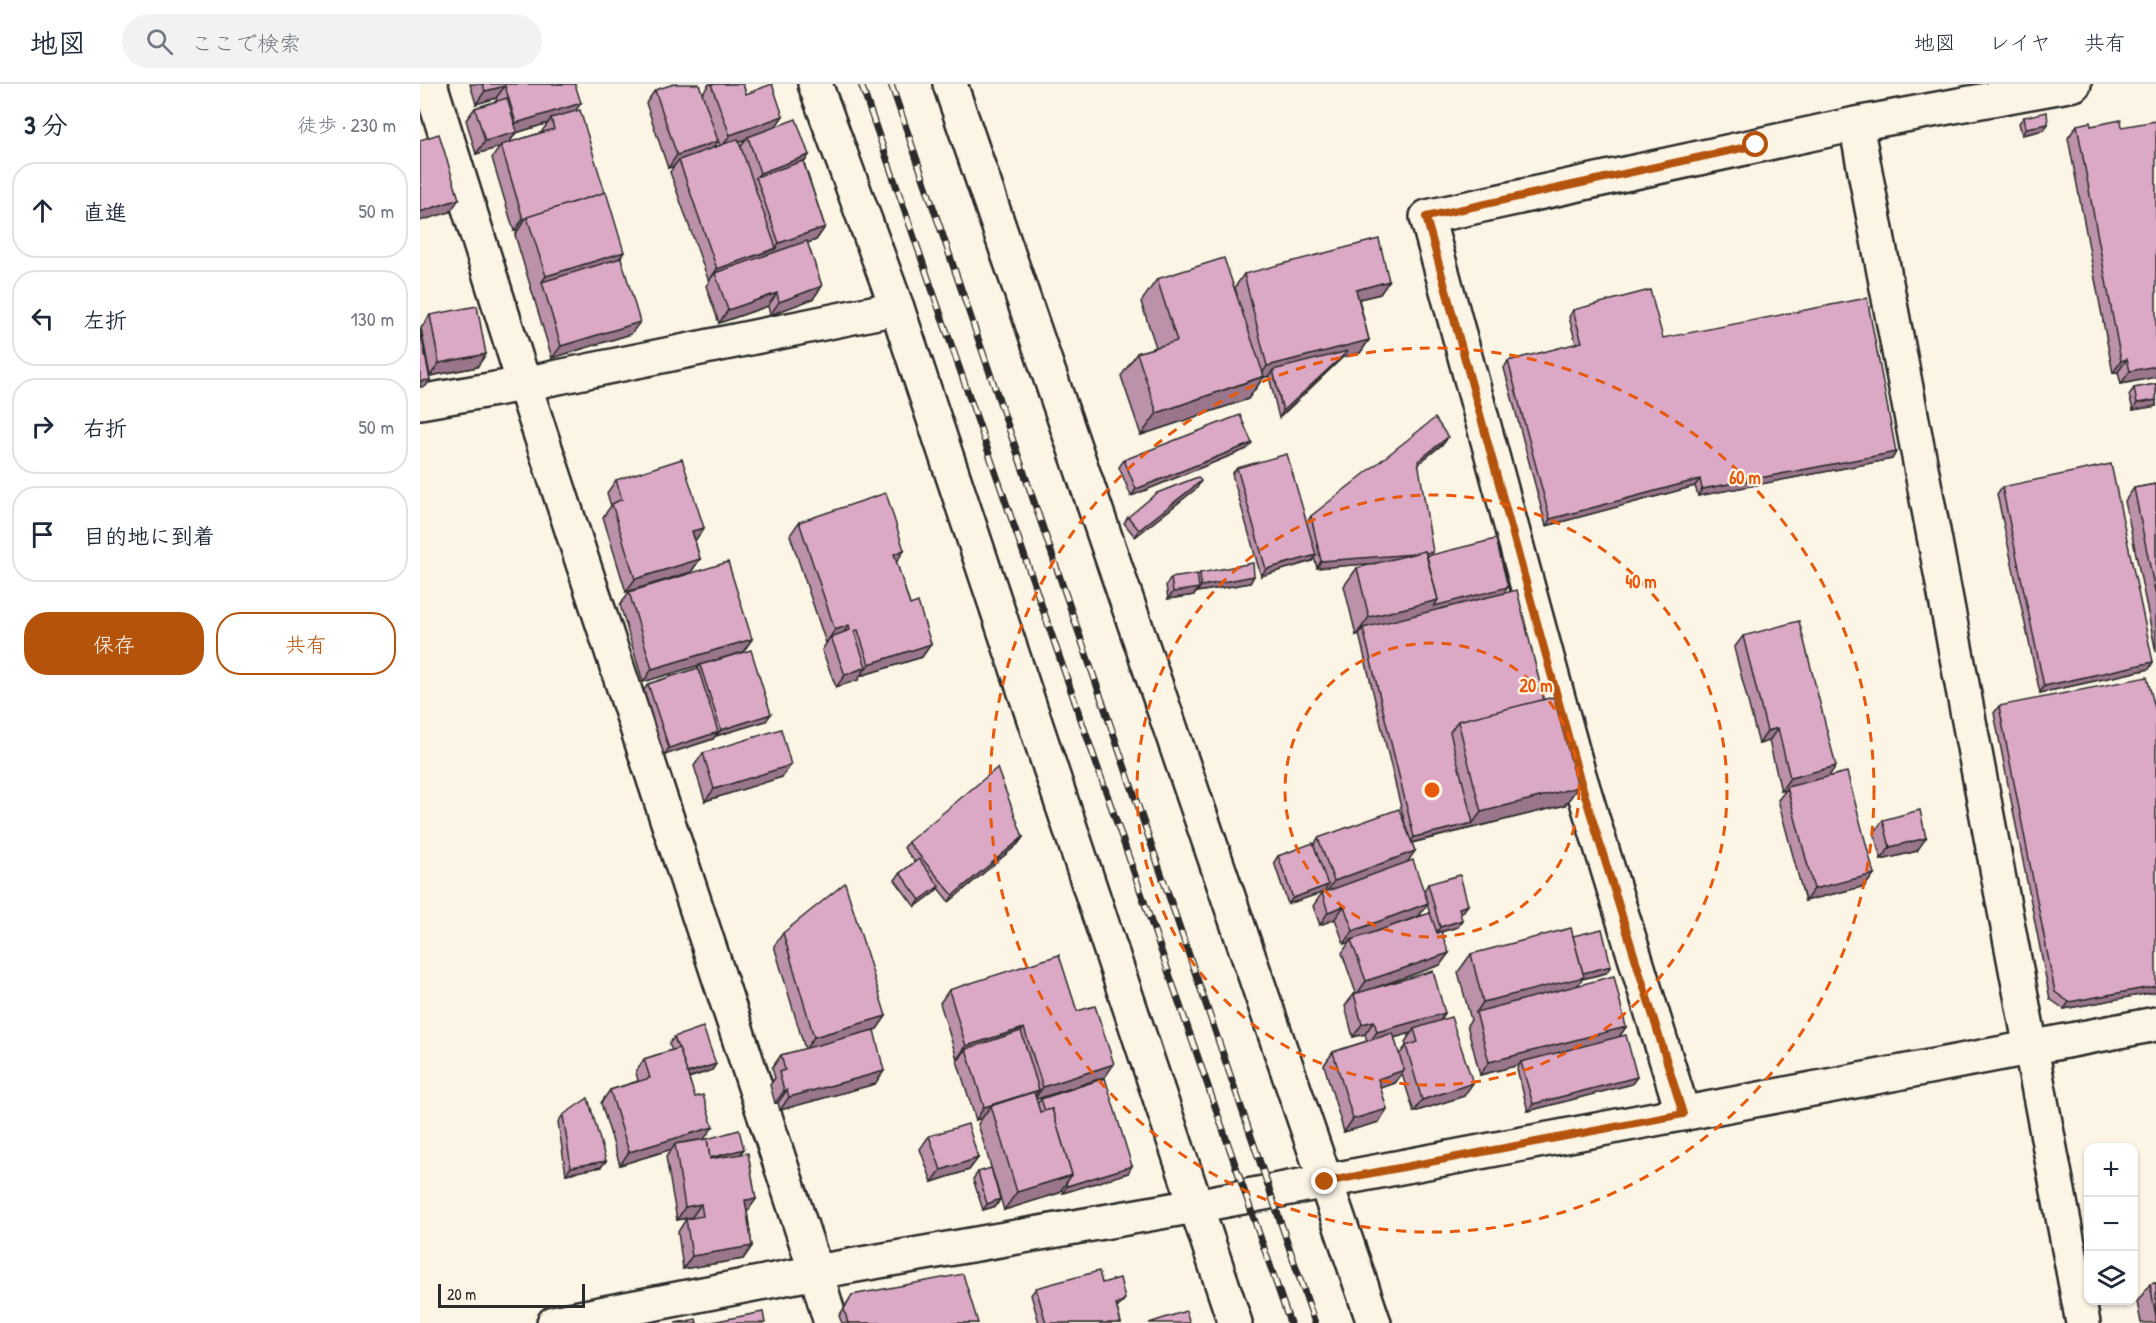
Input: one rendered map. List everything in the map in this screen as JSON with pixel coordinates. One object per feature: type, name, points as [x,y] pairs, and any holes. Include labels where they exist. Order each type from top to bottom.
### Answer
[{"type":"street","points":[[430,84],[524,384],[831,1323]]},
{"type":"street","points":[[815,84],[897,308],[1235,1323]]},
{"type":"street","points":[[950,84],[1374,1323]]},
{"type":"street","points":[[1683,1114],[1579,776],[1426,217],[1856,124],[2074,84]]},
{"type":"street","points":[[1856,124],[2083,1323]]},
{"type":"street","points":[[420,402],[524,384],[897,308]]},
{"type":"street","points":[[560,1322],[816,1272],[1325,1182],[2156,1024]]},
{"type":"building","points":[[483,84],[575,84],[581,103],[516,123],[505,86],[485,91]]},
{"type":"building","points":[[674,84],[699,84],[718,141],[677,155],[655,90]]},
{"type":"building","points":[[711,84],[743,84],[746,94],[772,84],[783,116],[730,135]]},
{"type":"building","points":[[507,98],[517,132],[485,141],[475,108]]},
{"type":"building","points":[[580,110],[605,193],[523,219],[501,145],[554,129],[551,118]]},
{"type":"building","points":[[2047,112],[2048,124],[2026,128],[2024,117]]},
{"type":"building","points":[[796,119],[809,155],[760,173],[748,137]]},
{"type":"building","points":[[2121,120],[2122,127],[2156,121],[2156,366],[2130,371],[2127,359],[2121,361],[2077,125],[2090,122],[2091,126]]},
{"type":"building","points":[[439,134],[459,199],[420,212],[420,140]]},
{"type":"building","points":[[738,139],[776,248],[717,269],[679,160]]},
{"type":"building","points":[[803,161],[825,227],[779,243],[756,177]]},
{"type":"building","points":[[606,192],[624,252],[546,276],[527,217]]},
{"type":"building","points":[[1379,239],[1389,281],[1356,290],[1369,340],[1267,366],[1244,274]]},
{"type":"building","points":[[807,241],[822,286],[779,302],[777,293],[728,310],[715,273]]},
{"type":"building","points":[[621,258],[640,322],[561,346],[542,282]]},
{"type":"building","points":[[1224,258],[1264,376],[1157,413],[1137,353],[1177,341],[1157,279]]},
{"type":"building","points":[[1650,290],[1663,338],[1867,298],[1896,452],[1702,489],[1700,479],[1550,519],[1508,361],[1582,342],[1573,310]]},
{"type":"building","points":[[477,306],[486,354],[439,363],[430,315]]},
{"type":"building","points":[[420,329],[430,380],[420,381]]},
{"type":"building","points":[[1348,351],[1283,411],[1273,370]]},
{"type":"building","points":[[2156,384],[2156,400],[2137,403],[2134,388]]},
{"type":"building","points":[[1240,415],[1252,443],[1136,489],[1124,460]]},
{"type":"building","points":[[1435,418],[1448,437],[1418,461],[1433,552],[1321,561],[1311,516]]},
{"type":"building","points":[[1287,454],[1316,555],[1266,569],[1237,468]]},
{"type":"building","points":[[682,459],[704,528],[692,531],[700,559],[635,579],[612,504],[622,499],[616,480]]},
{"type":"building","points":[[2111,464],[2153,662],[2044,686],[2002,487]]},
{"type":"building","points":[[1198,477],[1201,481],[1139,530],[1128,517],[1157,493]]},
{"type":"building","points":[[2156,484],[2156,596],[2134,488]]},
{"type":"building","points":[[886,493],[904,550],[894,554],[910,605],[918,602],[931,644],[869,664],[858,630],[854,631],[866,667],[845,675],[831,637],[850,630],[849,625],[835,630],[799,522]]},
{"type":"building","points":[[1496,539],[1508,587],[1434,606],[1438,600],[1427,556]]},
{"type":"building","points":[[1425,551],[1438,600],[1369,617],[1357,568]]},
{"type":"building","points":[[728,562],[752,639],[652,669],[629,592]]},
{"type":"building","points":[[1253,563],[1254,576],[1201,586],[1200,573]]},
{"type":"building","points":[[1197,574],[1199,588],[1173,592],[1171,578]]},
{"type":"building","points":[[1517,590],[1544,700],[1458,721],[1450,732],[1473,823],[1414,837],[1363,628]]},
{"type":"building","points":[[1799,621],[1836,766],[1790,778],[1778,728],[1767,731],[1743,636]]},
{"type":"building","points":[[751,650],[771,714],[721,730],[700,665]]},
{"type":"building","points":[[698,668],[718,732],[669,748],[648,684]]},
{"type":"building","points":[[2147,677],[2156,712],[2156,986],[2069,1002],[2055,992],[1999,706]]},
{"type":"building","points":[[1554,697],[1578,787],[1481,812],[1458,721]]},
{"type":"building","points":[[781,729],[791,765],[714,789],[703,753]]},
{"type":"building","points":[[997,768],[1023,837],[953,895],[908,842]]},
{"type":"building","points":[[1847,772],[1874,874],[1814,889],[1787,787]]},
{"type":"building","points":[[1399,809],[1415,851],[1334,881],[1318,838]]},
{"type":"building","points":[[1920,810],[1926,838],[1890,847],[1883,820]]},
{"type":"building","points":[[1313,843],[1328,885],[1293,898],[1278,856]]},
{"type":"building","points":[[919,859],[939,886],[920,900],[900,873]]},
{"type":"building","points":[[1413,860],[1428,903],[1353,931],[1344,906],[1328,912],[1322,893]]},
{"type":"building","points":[[1460,875],[1468,905],[1459,908],[1462,920],[1440,927],[1428,884]]},
{"type":"building","points":[[845,883],[886,1016],[814,1037],[783,933]]},
{"type":"building","points":[[1430,913],[1437,933],[1441,931],[1449,953],[1366,981],[1351,940]]},
{"type":"building","points":[[1571,928],[1584,977],[1483,1002],[1471,954]]},
{"type":"building","points":[[1602,929],[1611,966],[1583,973],[1573,936]]},
{"type":"building","points":[[1059,955],[1077,1011],[1095,1006],[1114,1064],[1043,1087],[1024,1028],[966,1046],[949,990]]},
{"type":"building","points":[[1433,971],[1445,1013],[1377,1032],[1374,1021],[1362,1024],[1354,994]]},
{"type":"building","points":[[1614,976],[1626,1027],[1489,1062],[1476,1012]]},
{"type":"building","points":[[1451,1017],[1473,1083],[1422,1100],[1406,1046],[1418,1042],[1414,1029]]},
{"type":"building","points":[[703,1027],[716,1064],[687,1073],[674,1037]]},
{"type":"building","points":[[874,1030],[884,1071],[789,1097],[787,1090],[784,1091],[779,1072],[785,1070],[781,1055]]},
{"type":"building","points":[[1021,1031],[1039,1090],[984,1107],[966,1049]]},
{"type":"building","points":[[1393,1033],[1404,1070],[1378,1079],[1387,1109],[1353,1119],[1333,1052]]},
{"type":"building","points":[[1626,1035],[1637,1077],[1533,1104],[1521,1062]]},
{"type":"building","points":[[679,1048],[695,1097],[703,1095],[713,1127],[629,1152],[610,1090],[650,1078],[644,1059]]},
{"type":"building","points":[[1105,1078],[1132,1166],[1067,1186],[1066,1183],[1072,1175],[1052,1109],[1045,1111],[1041,1099]]},
{"type":"building","points":[[1034,1092],[1040,1112],[1052,1109],[1072,1175],[1017,1192],[991,1106]]},
{"type":"building","points":[[588,1098],[606,1161],[571,1167],[563,1115]]},
{"type":"building","points":[[968,1124],[978,1158],[941,1170],[929,1136]]},
{"type":"building","points":[[739,1130],[744,1149],[710,1158],[707,1139]]},
{"type":"building","points":[[707,1139],[710,1159],[748,1153],[756,1199],[745,1200],[752,1246],[692,1256],[686,1219],[703,1216],[701,1204],[685,1207],[675,1144]]},
{"type":"building","points":[[991,1168],[1000,1199],[987,1204],[978,1172]]},
{"type":"building","points":[[1099,1271],[1102,1283],[1120,1278],[1125,1299],[1116,1305],[1121,1323],[1046,1323],[1036,1288]]},
{"type":"building","points":[[963,1274],[978,1323],[848,1323],[844,1309],[852,1295]]},
{"type":"building","points":[[2156,1283],[2156,1316],[2150,1284]]},
{"type":"building","points":[[1186,1311],[1190,1323],[1149,1323]]},
{"type":"building","points":[[763,1312],[765,1323],[707,1323]]},
{"type":"building","points":[[696,1319],[697,1323],[675,1323]]},
{"type":"railway","points":[[861,84],[1290,1323]]},
{"type":"railway","points":[[891,84],[1315,1323]]},
{"type":"route","points":[[1325,1182],[1683,1114],[1579,776],[1426,217],[1756,145]]}]
